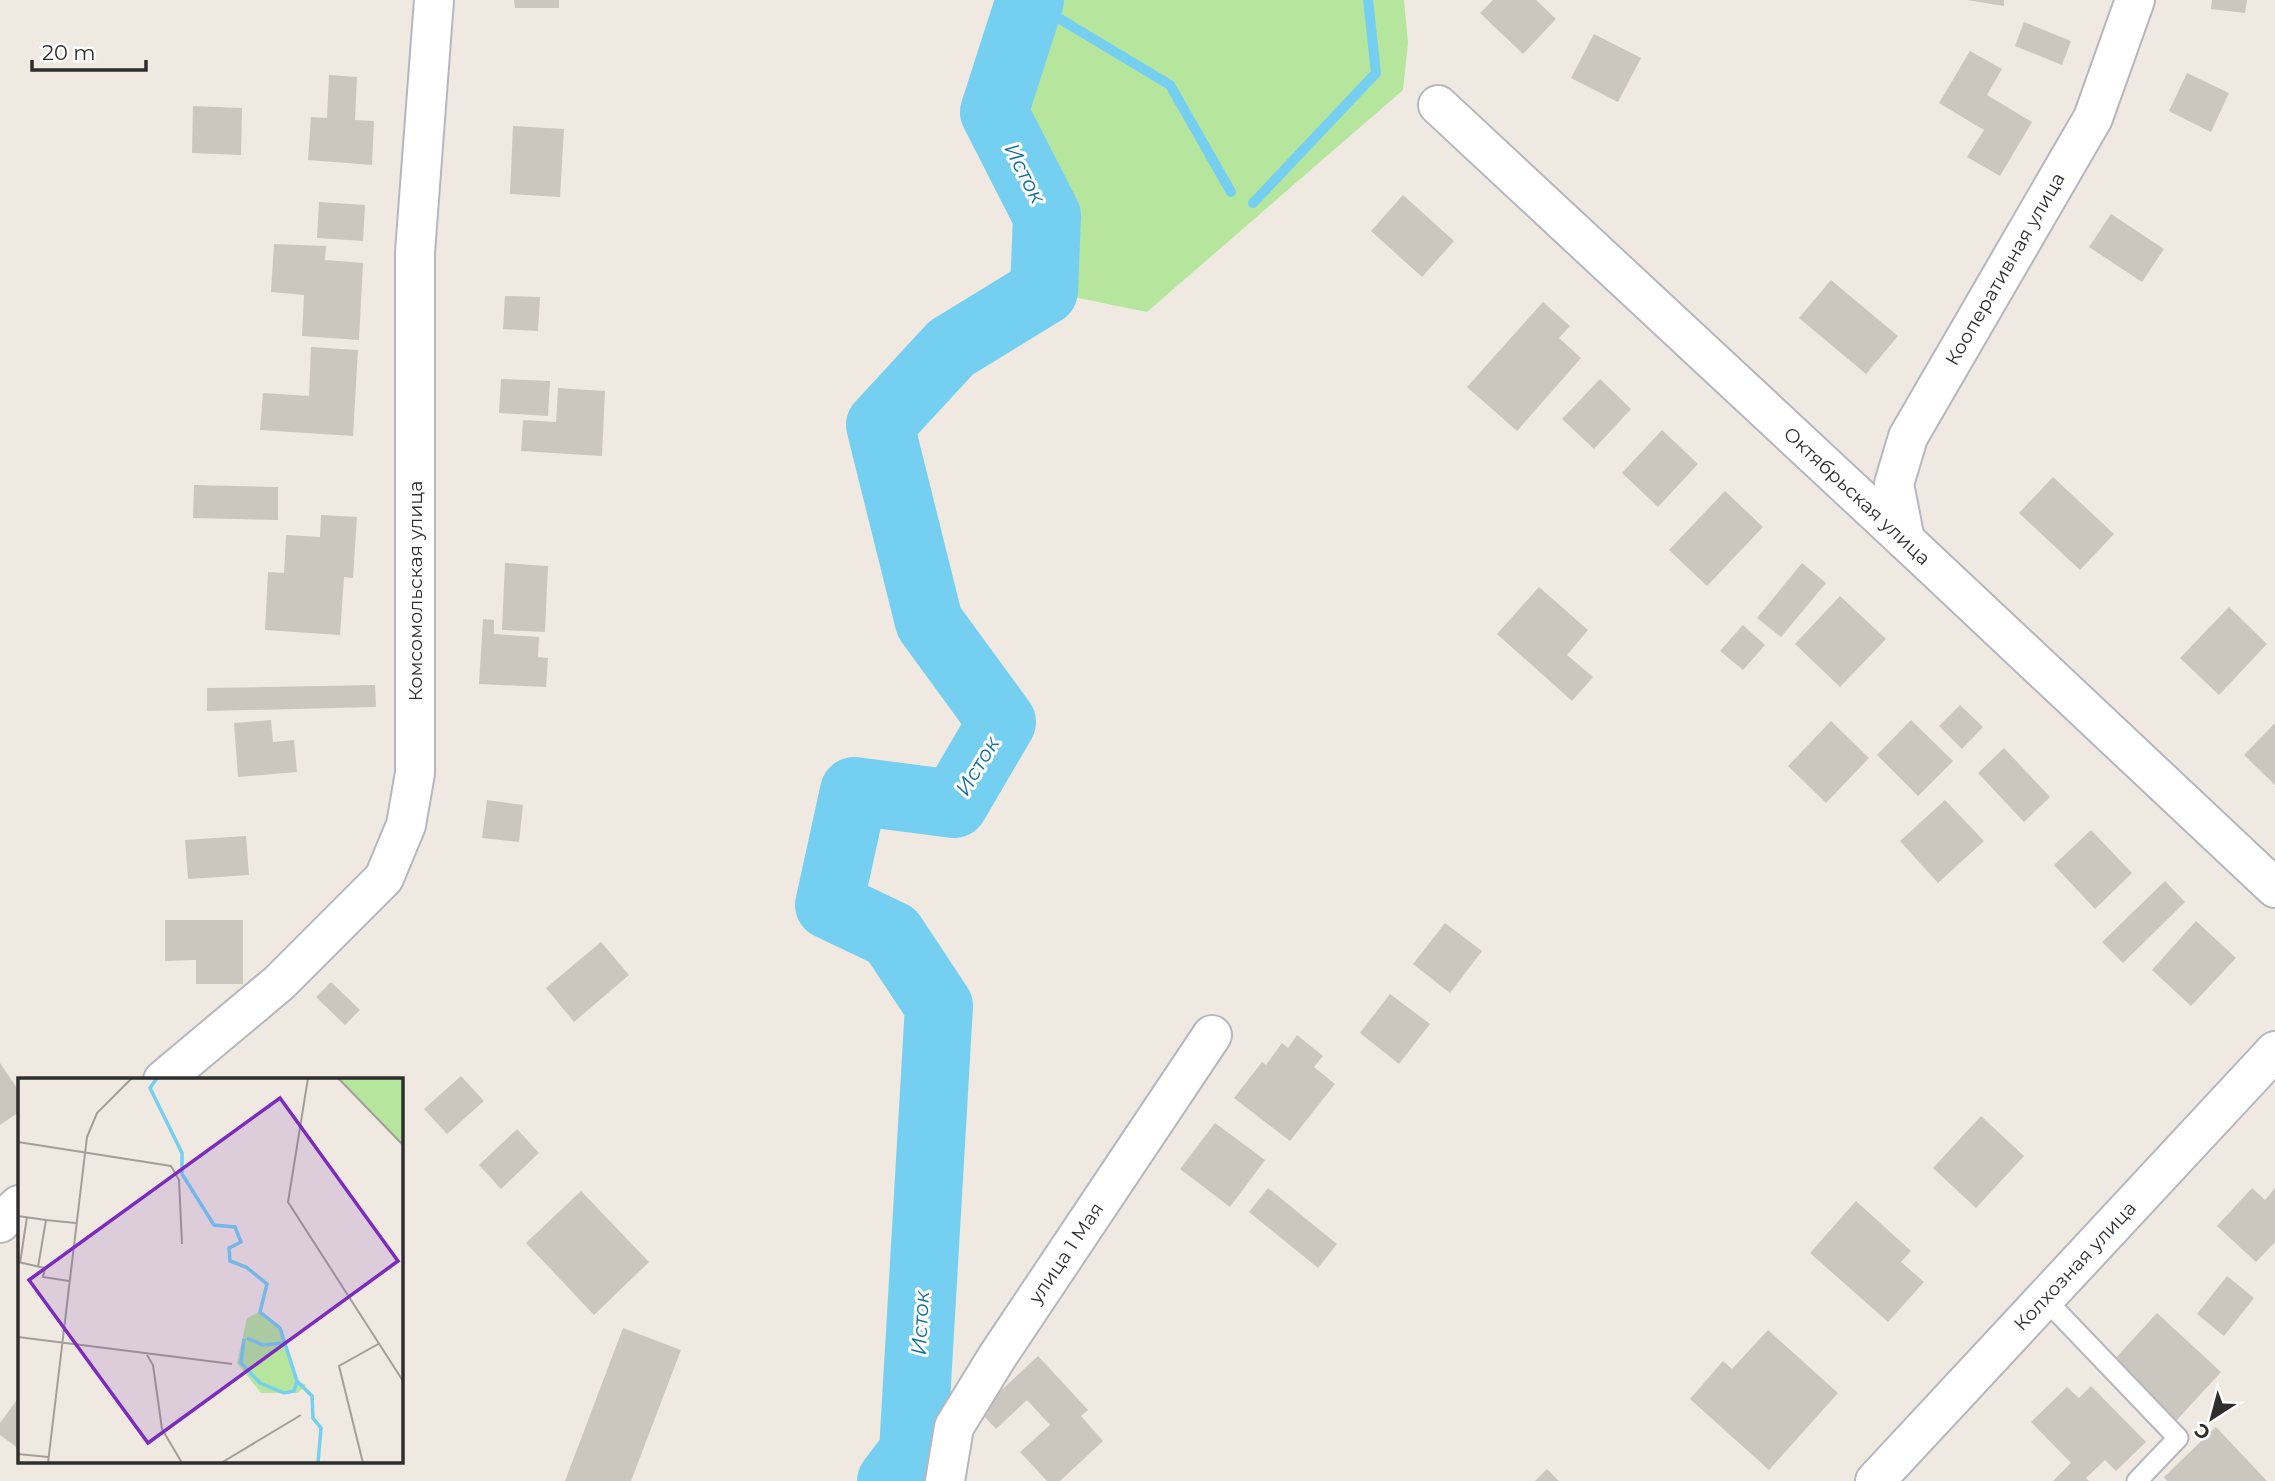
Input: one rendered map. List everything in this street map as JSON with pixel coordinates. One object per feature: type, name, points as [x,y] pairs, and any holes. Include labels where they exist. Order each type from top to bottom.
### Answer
[{"type":"street","name":"Комсомольская улица","points":[[165,1078],[279,983],[384,878],[407,825],[415,772],[415,252],[434,0]]},
{"type":"street","name":"Кооперативная улица","points":[[1905,540],[1894,484],[1909,437],[2093,118],[2135,0]]},
{"type":"street","name":"Октябрьская улица","points":[[1438,105],[2275,888]]},
{"type":"street","name":"улица 1 Мая","points":[[945,1481],[954,1427],[997,1357],[1212,1035]]},
{"type":"street","name":"Колхозная улица","points":[[1875,1481],[2275,1051]]},
{"type":"street","points":[[0,1223],[18,1206]]},
{"type":"lane","points":[[2045,1298],[2178,1438],[2137,1481]]},
{"type":"green space","points":[[1030,0],[1404,0],[1408,43],[1403,90],[1147,312],[1044,291],[1047,216],[994,112]]},
{"type":"building","points":[[514,0],[559,0],[559,8],[515,8]]},
{"type":"building","points":[[1493,0],[1536,0],[1556,19],[1523,54],[1480,13]]},
{"type":"building","points":[[1967,0],[2004,0],[2004,6]]},
{"type":"building","points":[[2212,0],[2247,0],[2245,13],[2211,9]]},
{"type":"building","points":[[2024,22],[2071,41],[2062,65],[2015,46]]},
{"type":"building","points":[[1594,34],[1641,58],[1618,102],[1571,78]]},
{"type":"building","points":[[1970,51],[2002,69],[1987,95],[2032,122],[2000,176],[1967,157],[1984,130],[1939,103]]},
{"type":"building","points":[[2187,73],[2229,93],[2211,132],[2169,111]]},
{"type":"building","points":[[329,75],[357,77],[355,120],[374,121],[372,165],[308,160],[311,117],[327,118]]},
{"type":"building","points":[[193,106],[242,108],[241,155],[192,153]]},
{"type":"building","points":[[513,126],[564,129],[560,197],[510,194]]},
{"type":"building","points":[[1403,195],[1454,241],[1422,277],[1371,231]]},
{"type":"building","points":[[319,202],[365,205],[363,241],[317,238]]},
{"type":"building","points":[[2111,214],[2164,249],[2142,282],[2089,247]]},
{"type":"building","points":[[274,244],[326,246],[325,260],[363,263],[359,340],[302,336],[304,295],[271,292]]},
{"type":"building","points":[[1831,280],[1898,336],[1866,374],[1799,318]]},
{"type":"building","points":[[505,296],[540,297],[538,331],[503,329]]},
{"type":"building","points":[[1543,302],[1570,326],[1559,338],[1581,358],[1517,431],[1467,387]]},
{"type":"building","points":[[311,347],[358,350],[353,436],[260,430],[263,393],[309,396]]},
{"type":"building","points":[[501,379],[550,381],[548,416],[499,413]]},
{"type":"building","points":[[1600,379],[1631,409],[1594,449],[1562,419]]},
{"type":"building","points":[[558,388],[605,391],[602,456],[521,451],[523,420],[556,422]]},
{"type":"building","points":[[1662,430],[1698,464],[1658,507],[1622,473]]},
{"type":"building","points":[[2053,477],[2114,534],[2080,570],[2019,513]]},
{"type":"building","points":[[194,485],[278,487],[278,520],[193,518]]},
{"type":"building","points":[[1725,491],[1763,527],[1707,586],[1669,550]]},
{"type":"building","points":[[321,515],[357,517],[353,578],[344,577],[340,635],[265,630],[268,572],[284,573],[286,535],[320,537]]},
{"type":"building","points":[[505,563],[548,566],[545,632],[502,630]]},
{"type":"building","points":[[1802,563],[1826,583],[1781,637],[1757,618]]},
{"type":"building","points":[[1539,587],[1588,630],[1567,655],[1593,677],[1572,701],[1497,634]]},
{"type":"building","points":[[1840,596],[1886,639],[1840,687],[1795,644]]},
{"type":"building","points":[[2229,607],[2267,644],[2219,695],[2180,658]]},
{"type":"building","points":[[483,619],[494,620],[494,634],[539,637],[538,657],[548,658],[546,687],[479,684]]},
{"type":"building","points":[[1743,625],[1765,645],[1743,670],[1720,651]]},
{"type":"building","points":[[375,685],[376,707],[207,711],[207,688]]},
{"type":"building","points":[[1960,705],[1983,727],[1962,749],[1939,726]]},
{"type":"building","points":[[271,720],[273,742],[294,740],[297,772],[238,777],[234,723]]},
{"type":"building","points":[[1911,720],[1953,761],[1918,796],[1877,755]]},
{"type":"building","points":[[1831,721],[1869,758],[1826,803],[1788,766]]},
{"type":"building","points":[[2275,723],[2275,785],[2244,755]]},
{"type":"building","points":[[2004,748],[2050,797],[2024,822],[1978,773]]},
{"type":"building","points":[[487,800],[523,805],[519,842],[482,838]]},
{"type":"building","points":[[1945,800],[1984,841],[1938,883],[1900,841]]},
{"type":"building","points":[[2091,830],[2132,873],[2095,909],[2054,865]]},
{"type":"building","points":[[246,836],[249,875],[188,879],[185,840]]},
{"type":"building","points":[[2165,881],[2185,902],[2123,963],[2102,942]]},
{"type":"building","points":[[165,920],[243,920],[243,984],[196,984],[196,960],[165,961]]},
{"type":"building","points":[[2196,921],[2236,958],[2191,1006],[2152,970]]},
{"type":"building","points":[[1445,923],[1482,951],[1450,993],[1413,964]]},
{"type":"building","points":[[601,942],[629,975],[574,1022],[546,988]]},
{"type":"building","points":[[331,982],[360,1010],[345,1025],[316,997]]},
{"type":"building","points":[[1390,994],[1430,1024],[1399,1064],[1360,1033]]},
{"type":"building","points":[[1297,1035],[1323,1056],[1314,1067],[1335,1084],[1290,1141],[1234,1098],[1262,1062],[1266,1065],[1282,1043],[1288,1048]]},
{"type":"building","points":[[0,1063],[18,1090],[18,1113],[0,1125]]},
{"type":"building","points":[[461,1076],[484,1101],[447,1134],[424,1109]]},
{"type":"building","points":[[1981,1116],[2024,1156],[1976,1208],[1933,1168]]},
{"type":"building","points":[[1215,1123],[1265,1160],[1230,1207],[1180,1169]]},
{"type":"building","points":[[517,1129],[539,1153],[501,1189],[479,1165]]},
{"type":"building","points":[[1268,1188],[1337,1244],[1318,1268],[1249,1212]]},
{"type":"building","points":[[2252,1188],[2265,1200],[2275,1188],[2275,1242],[2256,1262],[2217,1226]]},
{"type":"building","points":[[581,1191],[649,1262],[594,1315],[526,1243]]},
{"type":"building","points":[[1856,1201],[1911,1251],[1901,1262],[1924,1282],[1888,1322],[1810,1253]]},
{"type":"building","points":[[2227,1276],[2254,1298],[2224,1336],[2197,1314]]},
{"type":"building","points":[[2157,1313],[2221,1372],[2176,1421],[2112,1362]]},
{"type":"building","points":[[623,1328],[681,1350],[631,1481],[565,1481]]},
{"type":"building","points":[[1768,1330],[1838,1393],[1769,1470],[1690,1399],[1723,1361],[1732,1369]]},
{"type":"building","points":[[1038,1356],[1088,1410],[1081,1416],[1103,1441],[1060,1481],[1047,1481],[1020,1452],[1050,1425],[1027,1400],[996,1429],[979,1411]]},
{"type":"building","points":[[2091,1386],[2146,1442],[2116,1471],[2105,1460],[2086,1478],[2089,1481],[2053,1481],[2071,1463],[2031,1422],[2067,1387],[2079,1398]]},
{"type":"building","points":[[18,1398],[18,1448],[0,1435],[0,1423]]},
{"type":"building","points":[[2216,1427],[2267,1481],[2167,1481],[2164,1477]]},
{"type":"building","points":[[1547,1469],[1559,1481],[1535,1481]]},
{"type":"waterway","name":"Исток","points":[[891,1481],[913,1452],[939,1006],[892,935],[829,905],[854,791],[954,804],[1002,722],[929,622],[880,425],[951,348],[1044,291],[1047,216],[994,112],[1030,0]]},
{"type":"waterway","points":[[1253,203],[1376,73],[1368,0]]},
{"type":"waterway","points":[[1030,1],[1170,85],[1231,192]]}]
